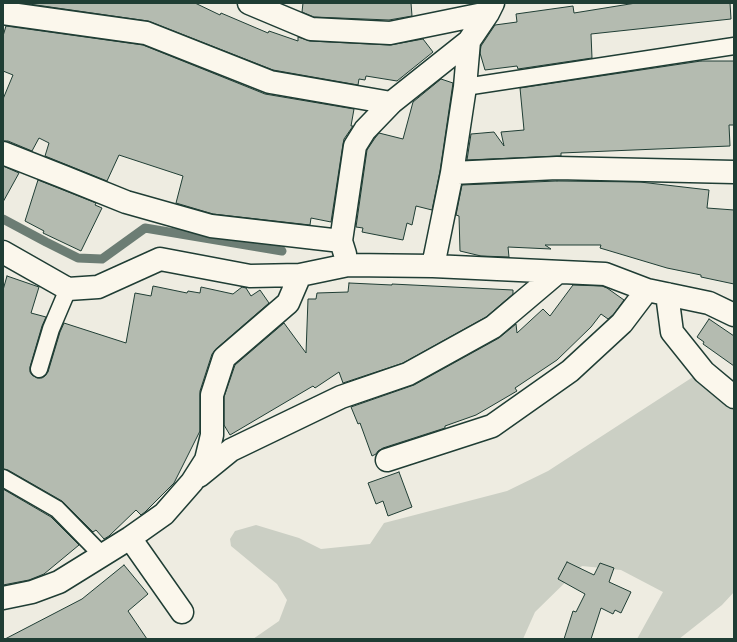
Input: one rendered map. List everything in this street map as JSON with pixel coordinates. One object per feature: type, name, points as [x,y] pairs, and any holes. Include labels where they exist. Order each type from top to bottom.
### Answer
[{"type":"street","points":[[249,3],[311,29],[390,33],[491,8]]},
{"type":"street","points":[[348,265],[341,241],[355,146],[365,130],[391,103],[469,41],[491,8]]},
{"type":"street","points":[[3,14],[146,32],[270,82],[391,103]]},
{"type":"street","points":[[433,266],[452,173],[465,87],[469,41]]},
{"type":"street","points":[[3,154],[126,202],[211,226],[341,241]]},
{"type":"street","points":[[452,173],[557,168],[734,172]]},
{"type":"street","points":[[3,252],[68,289],[98,287],[160,259],[250,276],[300,275],[348,265],[433,266],[605,274],[657,292],[709,303],[734,315]]},
{"type":"street","points":[[192,482],[231,450],[341,397],[408,374],[493,327],[558,272]]},
{"type":"street","points":[[3,598],[32,592],[59,582],[130,538],[164,514],[192,482],[206,460],[212,435],[212,394],[224,358],[288,303],[300,275]]},
{"type":"street","points":[[657,292],[672,332],[704,372],[734,397]]},
{"type":"street","points":[[387,460],[492,426],[570,371],[657,292]]},
{"type":"street","points":[[130,538],[182,612]]},
{"type":"lane","points":[[465,87],[734,46]]},
{"type":"lane","points":[[39,369],[51,329],[68,289]]},
{"type":"lane","points":[[3,478],[57,509],[102,555]]},
{"type":"shaded area","points":[[696,375],[734,406],[734,592],[722,605],[679,639],[637,639],[663,592],[621,570],[582,566],[535,612],[523,639],[253,639],[279,621],[287,600],[277,584],[231,546],[230,539],[235,531],[256,525],[299,538],[321,549],[370,544],[384,523],[507,491],[548,471]]},
{"type":"building","points":[[22,3],[195,3],[220,15],[221,13],[268,33],[269,31],[298,41],[298,37],[310,41],[390,45],[423,39],[433,52],[397,81],[366,76],[365,80],[359,79],[358,85],[273,70],[148,21]]},
{"type":"building","points":[[303,3],[411,3],[412,16],[389,20],[314,17],[302,12]]},
{"type":"building","points":[[636,3],[730,3],[731,19],[591,34],[592,58],[518,69],[517,66],[485,70],[480,53],[481,46],[495,25],[517,22],[516,14],[573,6],[574,13]]},
{"type":"building","points":[[6,26],[143,45],[265,94],[354,109],[351,126],[353,126],[344,139],[331,222],[311,218],[310,225],[213,214],[176,203],[183,176],[119,155],[107,181],[45,156],[49,143],[39,138],[32,151],[8,141],[3,141],[3,99],[13,75],[3,71],[3,36]]},
{"type":"building","points":[[701,61],[734,61],[734,125],[729,125],[730,146],[561,153],[561,156],[467,160],[471,134],[494,132],[504,146],[501,132],[524,130],[520,88]]},
{"type":"building","points":[[441,79],[453,83],[440,171],[432,210],[416,206],[412,225],[407,223],[403,240],[362,232],[363,228],[356,227],[367,150],[379,133],[403,139],[413,102]]},
{"type":"building","points":[[3,166],[19,173],[3,202]]},
{"type":"building","points":[[38,180],[96,203],[95,205],[102,208],[81,251],[43,233],[44,231],[25,221]]},
{"type":"building","points":[[557,181],[640,182],[709,190],[707,208],[734,210],[734,284],[667,268],[600,248],[601,245],[545,245],[551,249],[508,247],[509,257],[481,256],[460,251],[459,216],[456,215],[462,185]]},
{"type":"building","points":[[7,276],[39,287],[31,313],[46,317],[30,367],[30,372],[37,378],[42,378],[48,372],[64,323],[126,343],[135,293],[151,296],[153,286],[187,293],[188,291],[200,293],[201,287],[233,294],[242,287],[246,288],[251,296],[260,290],[269,303],[212,354],[200,391],[200,431],[174,483],[145,512],[141,515],[136,510],[104,539],[96,530],[93,532],[62,501],[8,470],[3,469],[3,290]]},
{"type":"building","points":[[349,283],[513,290],[513,294],[486,317],[403,363],[343,383],[339,372],[315,388],[313,386],[230,435],[224,425],[224,397],[235,365],[284,323],[306,353],[308,299],[316,299],[317,293],[348,292]]},
{"type":"building","points":[[573,285],[602,286],[624,300],[613,315],[608,319],[601,314],[591,327],[557,360],[515,388],[517,391],[476,415],[445,426],[445,428],[383,448],[372,456],[360,423],[358,424],[351,407],[414,385],[499,338],[516,324],[517,333],[543,309],[550,316]]},
{"type":"building","points":[[709,319],[734,336],[734,366],[703,344],[704,342],[697,337]]},
{"type":"building","points":[[399,472],[412,507],[388,516],[383,501],[376,504],[368,483]]},
{"type":"building","points":[[3,489],[51,517],[79,545],[44,574],[29,580],[3,585]]},
{"type":"building","points":[[567,562],[594,575],[600,563],[614,568],[609,582],[631,592],[621,613],[615,610],[613,614],[601,608],[591,639],[564,639],[573,611],[576,612],[585,594],[558,579]]},
{"type":"building","points":[[124,565],[148,594],[128,611],[147,639],[5,639],[82,599]]},
{"type":"waterway","points":[[3,219],[78,258],[102,259],[145,228],[282,251]]}]
